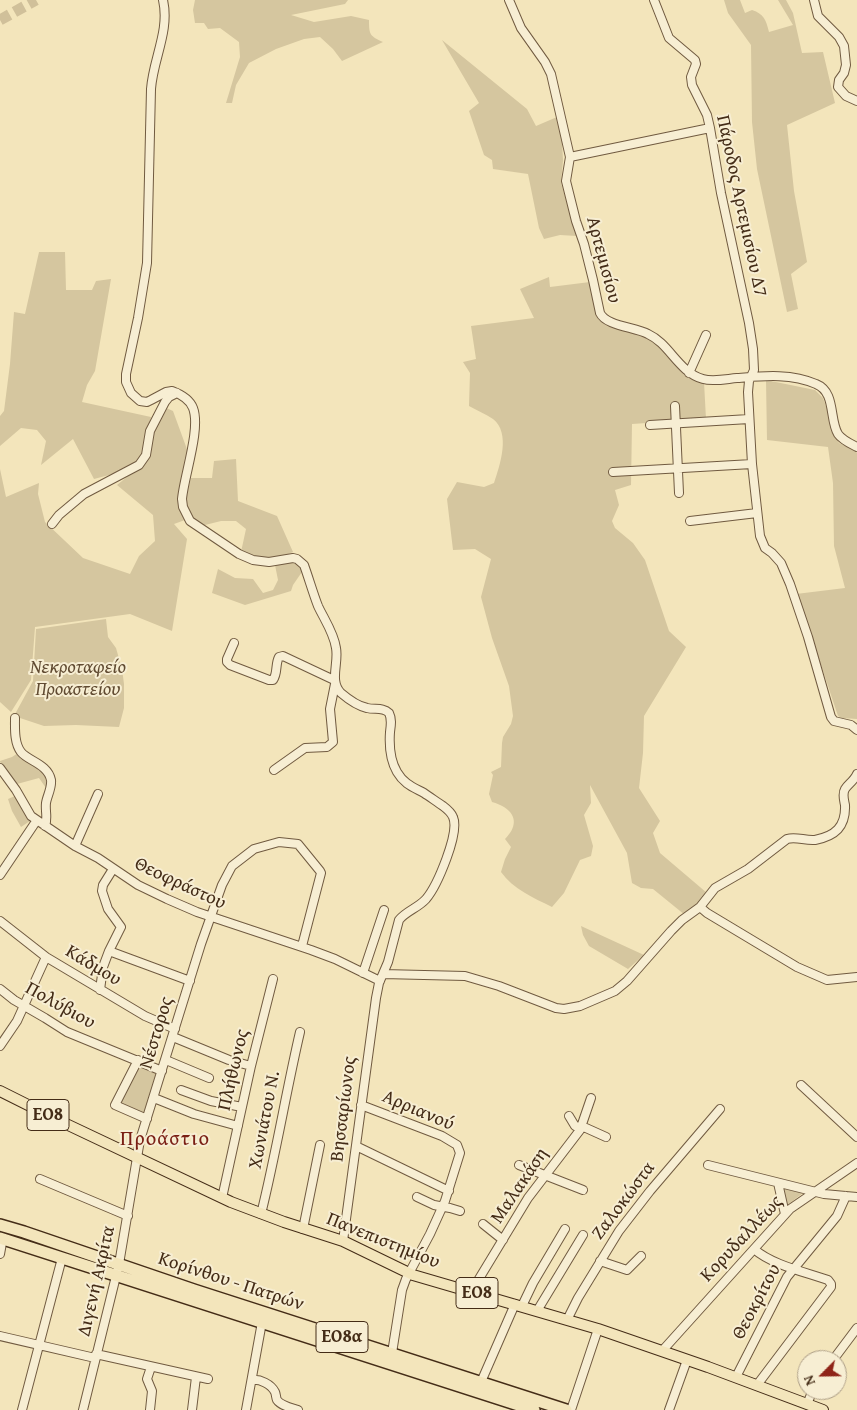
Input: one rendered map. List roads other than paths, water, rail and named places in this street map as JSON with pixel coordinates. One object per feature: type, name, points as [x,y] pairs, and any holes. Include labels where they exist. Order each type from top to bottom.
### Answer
[{"type":"highway","points":[[0,1220],[24,1232]]},
{"type":"highway","name":"Κορίνθου - Πατρών","points":[[0,1225],[24,1232],[262,1322],[534,1410]]},
{"type":"highway","name":"Κορίνθου - Πατρών","points":[[1,1244],[24,1245],[62,1258],[118,1269],[194,1290],[566,1410]]},
{"type":"main road","name":"Πανεπιστημίου","points":[[0,1091],[222,1198],[261,1214],[343,1241],[409,1273],[598,1329],[736,1377],[823,1410]]},
{"type":"street","points":[[163,0],[164,29],[152,75],[151,89],[147,263],[126,374],[127,387],[135,398],[140,401],[146,402],[172,390],[189,402],[193,408],[194,433],[182,499],[186,515],[190,521],[246,558],[269,562],[292,558],[302,562],[336,646],[337,663],[330,710],[333,742],[327,747],[305,748],[274,770]]},
{"type":"street","name":"Αρτεμισίου","points":[[509,0],[521,28],[545,62],[551,74],[570,157],[566,181],[584,244],[601,316],[604,320],[649,334],[662,344],[682,368],[698,378],[710,380],[766,376],[797,378],[818,384],[830,398],[838,434],[857,447]]},
{"type":"street","name":"Πάροδος Αρτεμισίου Δ7","points":[[654,0],[669,38],[695,60],[696,64],[691,77],[692,85],[707,115],[710,128],[721,193],[750,330],[754,360],[754,370],[749,382],[748,392],[749,419],[757,513],[762,544],[780,563],[795,598],[831,716],[834,721],[851,725],[857,730]]},
{"type":"street","points":[[814,0],[818,16],[844,46],[846,64],[844,74],[839,80],[838,86],[846,96],[857,101]]},
{"type":"street","points":[[570,157],[710,128]]},
{"type":"street","points":[[689,373],[706,335]]},
{"type":"street","points":[[52,524],[59,515],[84,494],[139,465],[146,455],[150,431],[165,402],[169,397],[177,393]]},
{"type":"street","points":[[676,406],[679,493]]},
{"type":"street","points":[[650,425],[749,419]]},
{"type":"street","points":[[613,472],[752,464]]},
{"type":"street","points":[[690,520],[757,513]]},
{"type":"street","points":[[234,643],[227,658],[227,662],[230,665],[273,680],[277,660],[283,656],[335,682]]},
{"type":"street","name":"Βησσαρίωνος","points":[[335,682],[342,694],[356,703],[369,709],[388,711],[391,719],[391,758],[398,774],[406,784],[425,794],[446,809],[451,814],[455,827],[443,866],[426,898],[399,920],[389,957],[381,977],[369,1042],[343,1241]]},
{"type":"street","points":[[15,718],[17,745],[22,753],[44,768],[50,778],[51,783],[46,801],[47,819],[45,826]]},
{"type":"street","name":"Θεοφράστου","points":[[0,768],[16,790],[28,814],[74,846],[98,858],[130,880],[166,899],[211,917],[302,946],[363,973],[381,977]]},
{"type":"street","points":[[381,977],[464,976],[499,986],[556,1008],[572,1008],[615,991],[671,931],[700,907],[709,894],[718,886],[748,869],[787,839],[792,837],[814,840],[838,830],[845,808],[845,788],[854,781],[857,774]]},
{"type":"street","points":[[74,846],[98,794]]},
{"type":"street","points":[[0,875],[37,820]]},
{"type":"street","name":"Νέστορος","points":[[138,1158],[140,1140],[222,885],[232,866],[254,849],[279,842],[298,844],[321,873],[302,946]]},
{"type":"street","points":[[100,990],[103,967],[121,927],[108,909],[102,891],[103,885],[113,869]]},
{"type":"street","points":[[700,907],[797,967],[827,980],[857,977]]},
{"type":"street","points":[[363,973],[384,910]]},
{"type":"street","name":"Κάδμου","points":[[0,921],[46,957],[174,1033],[229,1060],[251,1066]]},
{"type":"street","points":[[109,951],[190,981]]},
{"type":"street","points":[[0,1046],[17,1021],[46,957]]},
{"type":"street","name":"Πλήθωνος","points":[[222,1198],[251,1066],[273,979]]},
{"type":"street","name":"Πολύβιου","points":[[0,989],[14,1000],[25,1005],[66,1032],[162,1071]]},
{"type":"street","points":[[0,1031],[8,1036]]},
{"type":"street","name":"Χωνιάτου Ν.","points":[[261,1214],[300,1032]]},
{"type":"street","points":[[138,1060],[116,1105],[147,1120]]},
{"type":"street","points":[[166,1060],[209,1078]]},
{"type":"street","points":[[801,1085],[857,1137]]},
{"type":"street","points":[[181,1090],[211,1101],[242,1107]]},
{"type":"street","points":[[154,1098],[194,1114],[238,1126]]},
{"type":"street","name":"Μαλακάση","points":[[471,1292],[528,1198],[581,1127],[591,1098]]},
{"type":"street","name":"Αρριανού","points":[[361,1105],[434,1133],[457,1146],[460,1149],[460,1154],[449,1191]]},
{"type":"street","name":"Ζαλοκώστα","points":[[567,1320],[615,1236],[646,1196],[720,1110]]},
{"type":"street","points":[[570,1116],[575,1126],[606,1137]]},
{"type":"street","points":[[304,1229],[320,1144]]},
{"type":"street","points":[[356,1146],[449,1191],[443,1207],[404,1283],[392,1353]]},
{"type":"street","name":"Διγενή Ακρίτα","points":[[83,1410],[118,1269],[138,1158]]},
{"type":"street","name":"Κορυδαλλέως","points":[[662,1351],[784,1214],[814,1191],[857,1163]]},
{"type":"street","points":[[519,1165],[583,1190]]},
{"type":"street","points":[[708,1165],[814,1191],[857,1197]]},
{"type":"street","points":[[40,1179],[128,1216]]},
{"type":"street","points":[[778,1183],[784,1214]]},
{"type":"street","name":"Θεοκρίτου","points":[[736,1377],[785,1280],[836,1216],[846,1196]]},
{"type":"street","points":[[417,1197],[434,1205],[460,1211]]},
{"type":"street","points":[[483,1224],[503,1240]]},
{"type":"street","points":[[481,1382],[518,1305],[565,1229]]},
{"type":"street","points":[[537,1311],[583,1234]]},
{"type":"street","points":[[754,1248],[765,1256],[831,1282],[831,1285],[757,1385]]},
{"type":"street","points":[[600,1261],[627,1270],[641,1256]]},
{"type":"street","points":[[22,1410],[62,1258]]},
{"type":"street","points":[[246,1410],[262,1322]]},
{"type":"street","points":[[840,1350],[857,1328]]},
{"type":"street","points":[[571,1410],[598,1329]]},
{"type":"street","points":[[0,1336],[208,1380]]},
{"type":"street","points":[[669,1410],[687,1360]]},
{"type":"street","points":[[150,1367],[148,1379],[152,1392],[150,1410]]},
{"type":"street","points":[[192,1410],[196,1377]]},
{"type":"street","points":[[252,1380],[265,1383],[274,1391],[278,1401],[298,1410]]},
{"type":"street","points":[[807,1404],[809,1400]]},
{"type":"tunnel","points":[[0,20],[36,0]]},
{"type":"district","name":"Προάστιο","points":[[165,1140]]},
{"type":"park label","name":"Νεκροταφείο Προαστείου","points":[[78,679]]}]
